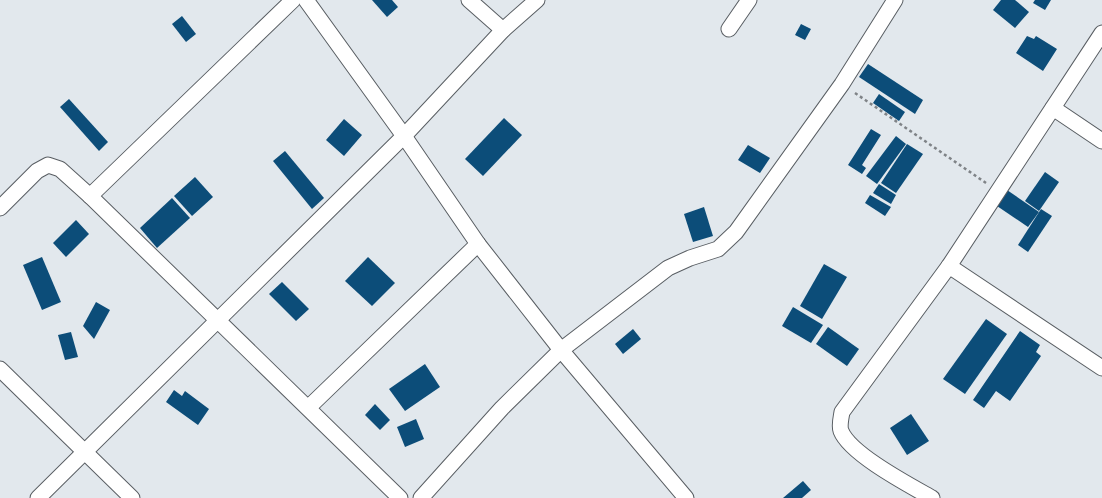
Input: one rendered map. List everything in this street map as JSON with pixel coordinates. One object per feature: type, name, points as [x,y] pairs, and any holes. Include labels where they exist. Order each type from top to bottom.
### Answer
[{"type":"street","points":[[90,196],[294,0]]},
{"type":"street","points":[[306,0],[404,136],[478,244],[561,350],[686,498]]},
{"type":"street","points":[[469,0],[503,30]]},
{"type":"street","points":[[38,498],[404,136],[503,30],[537,0]]},
{"type":"street","points":[[729,29],[749,0]]},
{"type":"street","points":[[421,498],[502,408],[561,350],[668,268],[690,258],[718,249],[736,232],[842,84],[895,0]]},
{"type":"street","points":[[932,498],[891,474],[848,443],[840,429],[842,412],[949,266],[1102,33]]},
{"type":"street","points":[[1053,108],[1102,141]]},
{"type":"street","points":[[0,208],[37,171],[48,165],[60,169],[218,319],[400,498]]},
{"type":"street","points":[[309,408],[478,244]]},
{"type":"street","points":[[949,266],[1102,368]]},
{"type":"street","points":[[0,369],[132,498]]},
{"type":"path","points":[[842,84],[998,192]]},
{"type":"building","points":[[372,0],[392,0],[398,7],[387,17]]},
{"type":"building","points":[[1001,0],[1015,0],[1029,12],[1015,28],[993,10]]},
{"type":"building","points":[[1035,0],[1051,0],[1045,10],[1033,3]]},
{"type":"building","points":[[182,16],[196,34],[186,42],[172,24]]},
{"type":"building","points":[[801,24],[811,29],[805,40],[795,35]]},
{"type":"building","points":[[1027,36],[1034,39],[1036,36],[1057,49],[1043,71],[1016,53]]},
{"type":"building","points":[[868,64],[923,100],[915,114],[859,77]]},
{"type":"building","points":[[879,94],[905,112],[899,121],[873,103]]},
{"type":"building","points":[[69,99],[108,142],[99,151],[60,107]]},
{"type":"building","points":[[504,118],[522,135],[483,176],[465,159]]},
{"type":"building","points":[[344,119],[362,135],[344,156],[326,140]]},
{"type":"building","points":[[871,129],[881,135],[862,165],[866,168],[862,174],[848,165]]},
{"type":"building","points":[[896,136],[906,144],[877,184],[866,176]]},
{"type":"building","points":[[907,144],[923,154],[896,193],[881,183]]},
{"type":"building","points":[[748,145],[770,158],[760,173],[738,160]]},
{"type":"building","points":[[285,151],[324,198],[312,209],[273,161]]},
{"type":"building","points":[[1045,172],[1059,182],[1039,211],[1025,201]]},
{"type":"building","points":[[195,177],[213,197],[192,216],[174,196]]},
{"type":"building","points":[[879,184],[896,195],[891,204],[873,193]]},
{"type":"building","points":[[1007,190],[1039,212],[1028,227],[997,206]]},
{"type":"building","points":[[870,195],[891,207],[885,216],[865,203]]},
{"type":"building","points":[[172,198],[190,218],[157,248],[140,228]]},
{"type":"building","points":[[704,207],[713,236],[693,242],[684,214]]},
{"type":"building","points":[[1041,209],[1052,216],[1028,252],[1018,245]]},
{"type":"building","points":[[76,220],[89,234],[66,257],[53,243]]},
{"type":"building","points":[[42,257],[61,302],[42,310],[23,265]]},
{"type":"building","points":[[368,257],[395,283],[372,306],[345,281]]},
{"type":"building","points":[[824,264],[847,277],[822,319],[800,306]]},
{"type":"building","points":[[282,282],[309,309],[296,321],[269,294]]},
{"type":"building","points":[[96,302],[110,310],[94,339],[83,326]]},
{"type":"building","points":[[793,307],[823,325],[811,343],[782,326]]},
{"type":"building","points":[[986,319],[1007,334],[965,394],[943,379]]},
{"type":"building","points":[[828,327],[859,349],[847,366],[816,344]]},
{"type":"building","points":[[633,329],[641,339],[623,354],[615,344]]},
{"type":"building","points":[[1020,331],[1040,345],[1036,352],[1041,356],[1010,401],[996,391],[984,408],[973,400]]},
{"type":"building","points":[[71,332],[78,357],[65,360],[58,335]]},
{"type":"building","points":[[425,364],[440,387],[405,411],[389,389]]},
{"type":"building","points":[[174,390],[182,396],[185,391],[209,409],[198,425],[166,402]]},
{"type":"building","points":[[375,404],[390,420],[380,430],[365,415]]},
{"type":"building","points":[[911,414],[929,441],[907,455],[890,428]]},
{"type":"building","points":[[416,419],[424,439],[405,447],[397,427]]},
{"type":"building","points":[[803,481],[811,490],[802,498],[783,498]]}]
